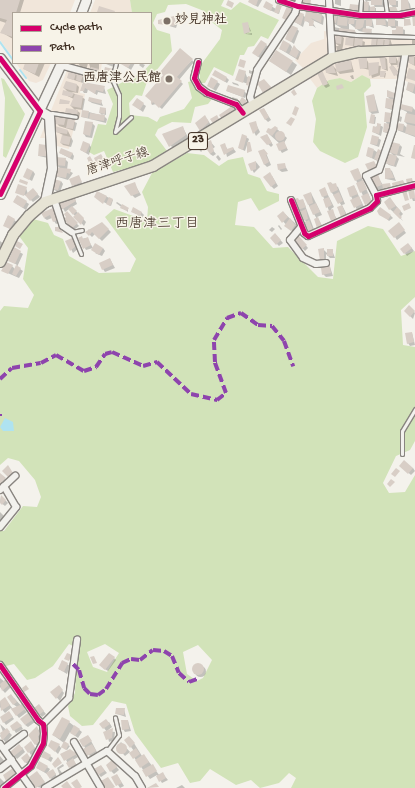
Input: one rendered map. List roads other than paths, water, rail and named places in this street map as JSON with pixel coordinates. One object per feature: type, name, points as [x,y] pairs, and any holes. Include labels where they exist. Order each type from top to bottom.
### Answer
[{"type":"main road","points":[[81,12],[86,0]]},
{"type":"main road","name":"唐津呼子線","points":[[0,262],[13,235],[28,216],[50,201],[153,166],[332,58],[359,52],[411,50]]},
{"type":"main road","points":[[0,58],[40,111],[50,116],[52,168],[50,201]]},
{"type":"main road","points":[[0,194],[40,111],[60,64]]},
{"type":"street","points":[[279,0],[298,3],[328,12],[387,15],[415,12]]},
{"type":"street","points":[[329,0],[328,12],[332,58]]},
{"type":"street","points":[[253,106],[250,98],[257,70],[298,3]]},
{"type":"street","points":[[291,200],[301,227],[304,233],[308,236],[370,208],[377,201],[376,195],[366,176],[379,170],[393,129],[411,50]]},
{"type":"street","points":[[198,62],[194,78],[199,87],[207,93],[236,104],[242,113]]},
{"type":"street","points":[[60,64],[112,79]]},
{"type":"street","points":[[376,195],[415,185]]},
{"type":"street","points":[[50,201],[63,226],[72,232]]},
{"type":"street","points":[[301,227],[290,240],[303,258],[316,264],[326,263]]},
{"type":"street","points":[[0,527],[16,507],[2,488],[15,476]]},
{"type":"street","points":[[4,788],[22,776],[31,766],[43,743],[44,724],[69,698],[78,640]]},
{"type":"street","points":[[0,665],[38,720],[44,724]]},
{"type":"street","points":[[24,734],[2,746],[31,788]]},
{"type":"street","points":[[74,742],[101,788]]},
{"type":"street","points":[[45,788],[107,751],[135,776],[142,788]]},
{"type":"street","points":[[0,769],[12,760]]},
{"type":"lane","points":[[360,14],[361,0]]},
{"type":"lane","points":[[385,0],[387,15]]},
{"type":"lane","points":[[329,31],[356,35],[415,37]]},
{"type":"lane","points":[[116,64],[112,79],[119,95],[119,116],[115,132],[131,117]]},
{"type":"lane","points":[[50,116],[52,112],[76,117]]},
{"type":"lane","points":[[80,254],[72,232],[82,230]]},
{"type":"lane","points":[[402,454],[402,431],[415,409]]},
{"type":"lane","points":[[107,751],[119,734],[115,717]]},
{"type":"water","points":[[5,418],[13,422],[14,431],[3,431],[0,427]]},
{"type":"waterway","points":[[0,42],[12,59]]},
{"type":"waterway","points":[[20,70],[26,78]]},
{"type":"place","name":"妙見神社","points":[[167,21]]},
{"type":"place","name":"西唐津公民館","points":[[169,79]]},
{"type":"district","name":"西唐津三丁目","points":[[157,225]]}]
